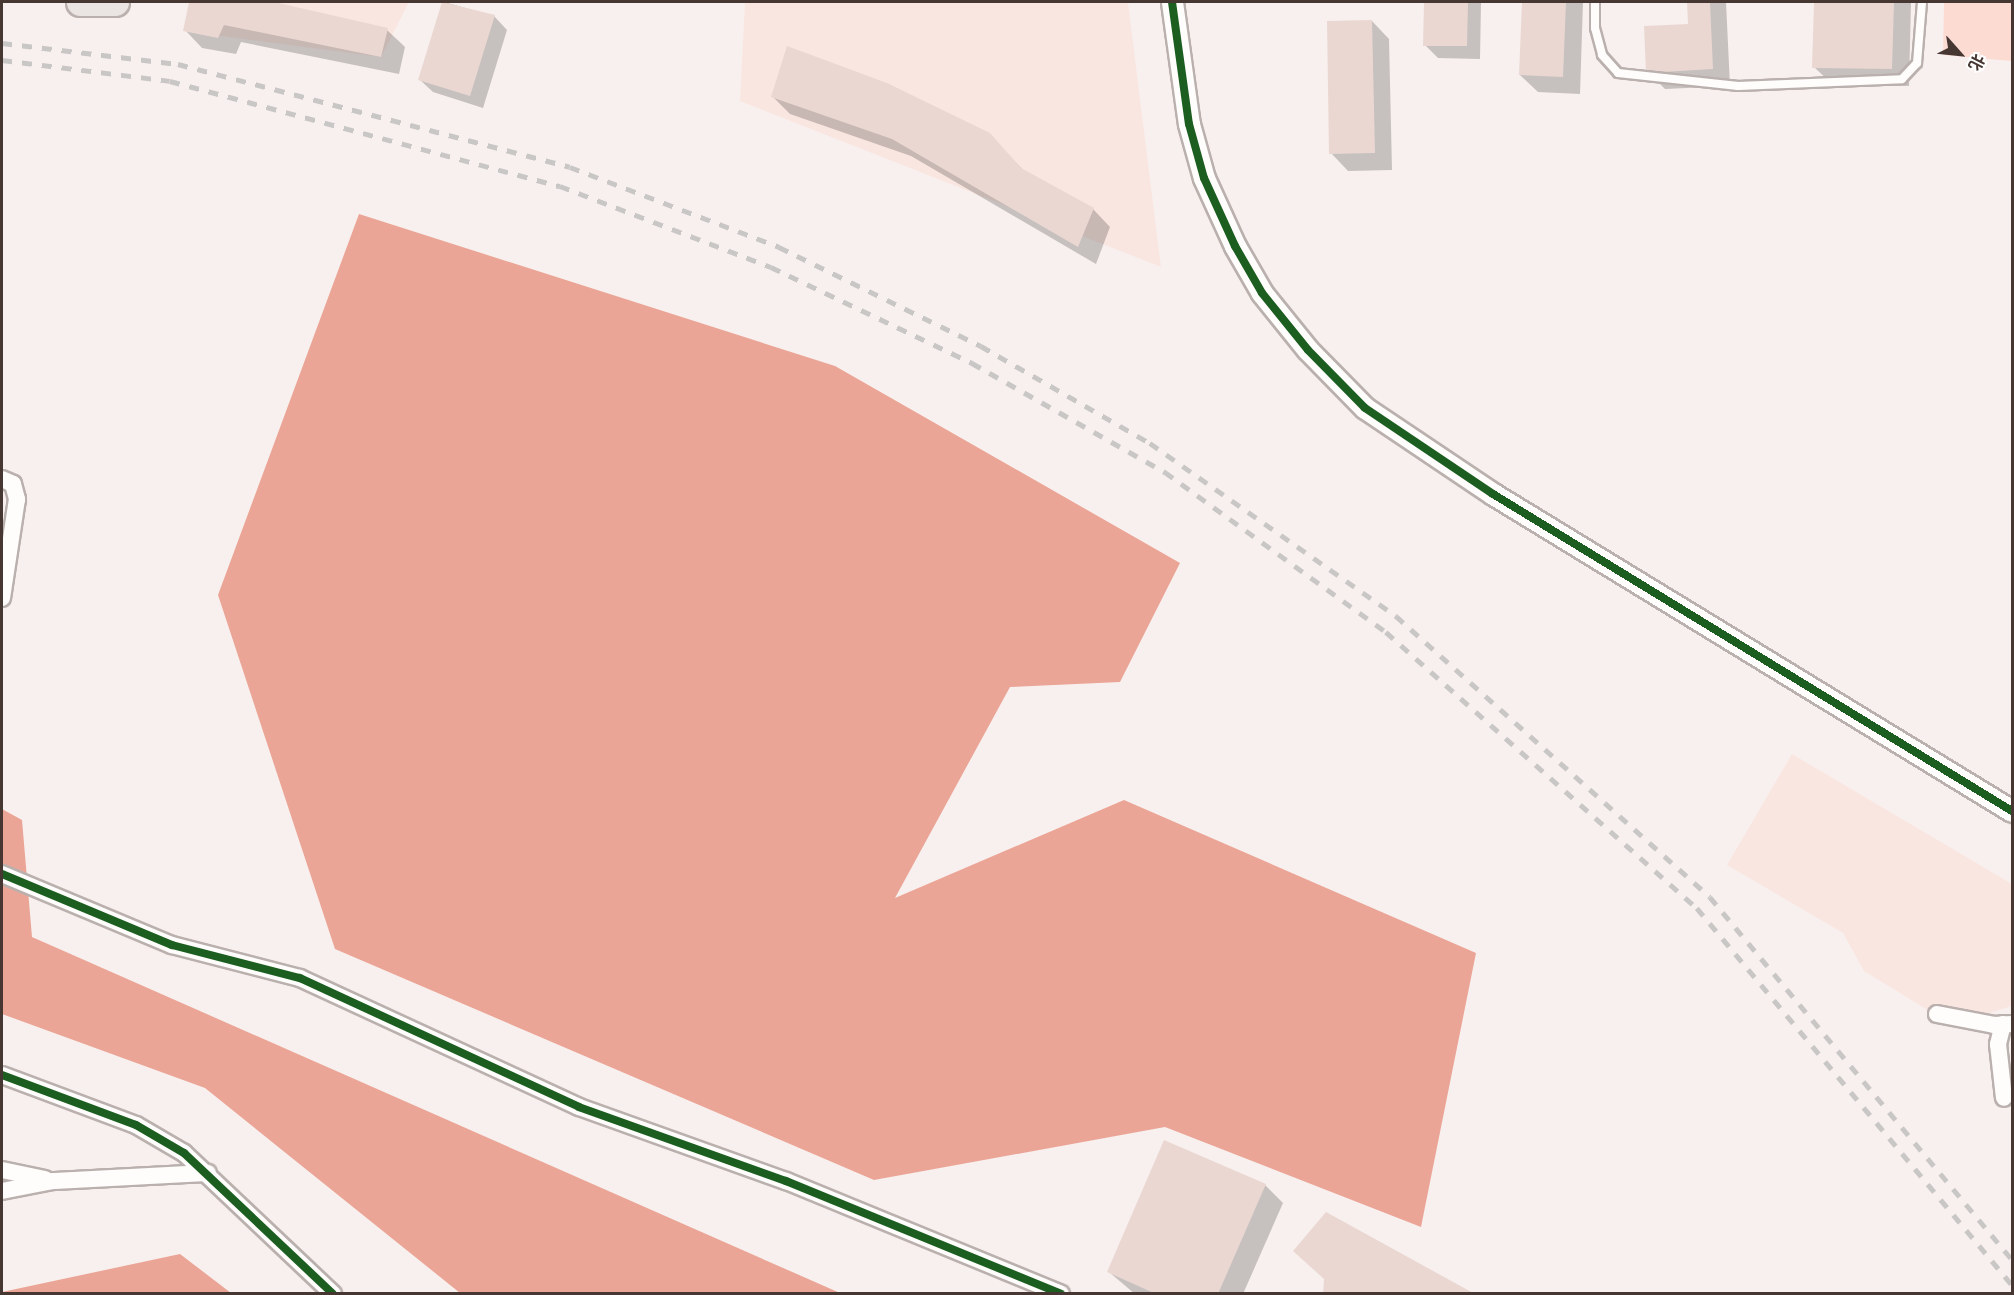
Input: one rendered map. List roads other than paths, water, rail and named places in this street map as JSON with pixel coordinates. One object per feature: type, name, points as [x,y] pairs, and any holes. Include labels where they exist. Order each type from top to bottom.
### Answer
[{"type":"main road","points":[[80,2],[115,2]]},
{"type":"street","points":[[1172,2],[1189,124],[1204,178],[1235,246],[1262,293],[1308,350],[1365,408],[1493,494],[2013,811]]},
{"type":"street","points":[[2,479],[13,484],[17,500],[2,598]]},
{"type":"street","points":[[2,874],[172,945],[300,978],[579,1107],[786,1181],[1061,1293]]},
{"type":"street","points":[[1937,1014],[2008,1024],[1998,1044],[2004,1098]]},
{"type":"street","points":[[2,1076],[136,1125],[184,1153],[208,1173],[333,1293]]},
{"type":"street","points":[[2,1170],[53,1181]]},
{"type":"street","points":[[2,1191],[53,1181],[208,1173]]},
{"type":"lane","points":[[1595,2],[1595,28],[1602,55],[1618,73],[1738,86],[1902,79],[1917,63],[1922,2]]},
{"type":"railway","points":[[2,43],[178,64],[570,167],[779,247],[981,346],[1150,443],[1396,616],[1710,897],[2012,1259]]},
{"type":"railway","points":[[2,60],[170,81],[560,186],[771,267],[972,363],[1165,472],[1386,632],[1697,908],[2012,1285]]}]
